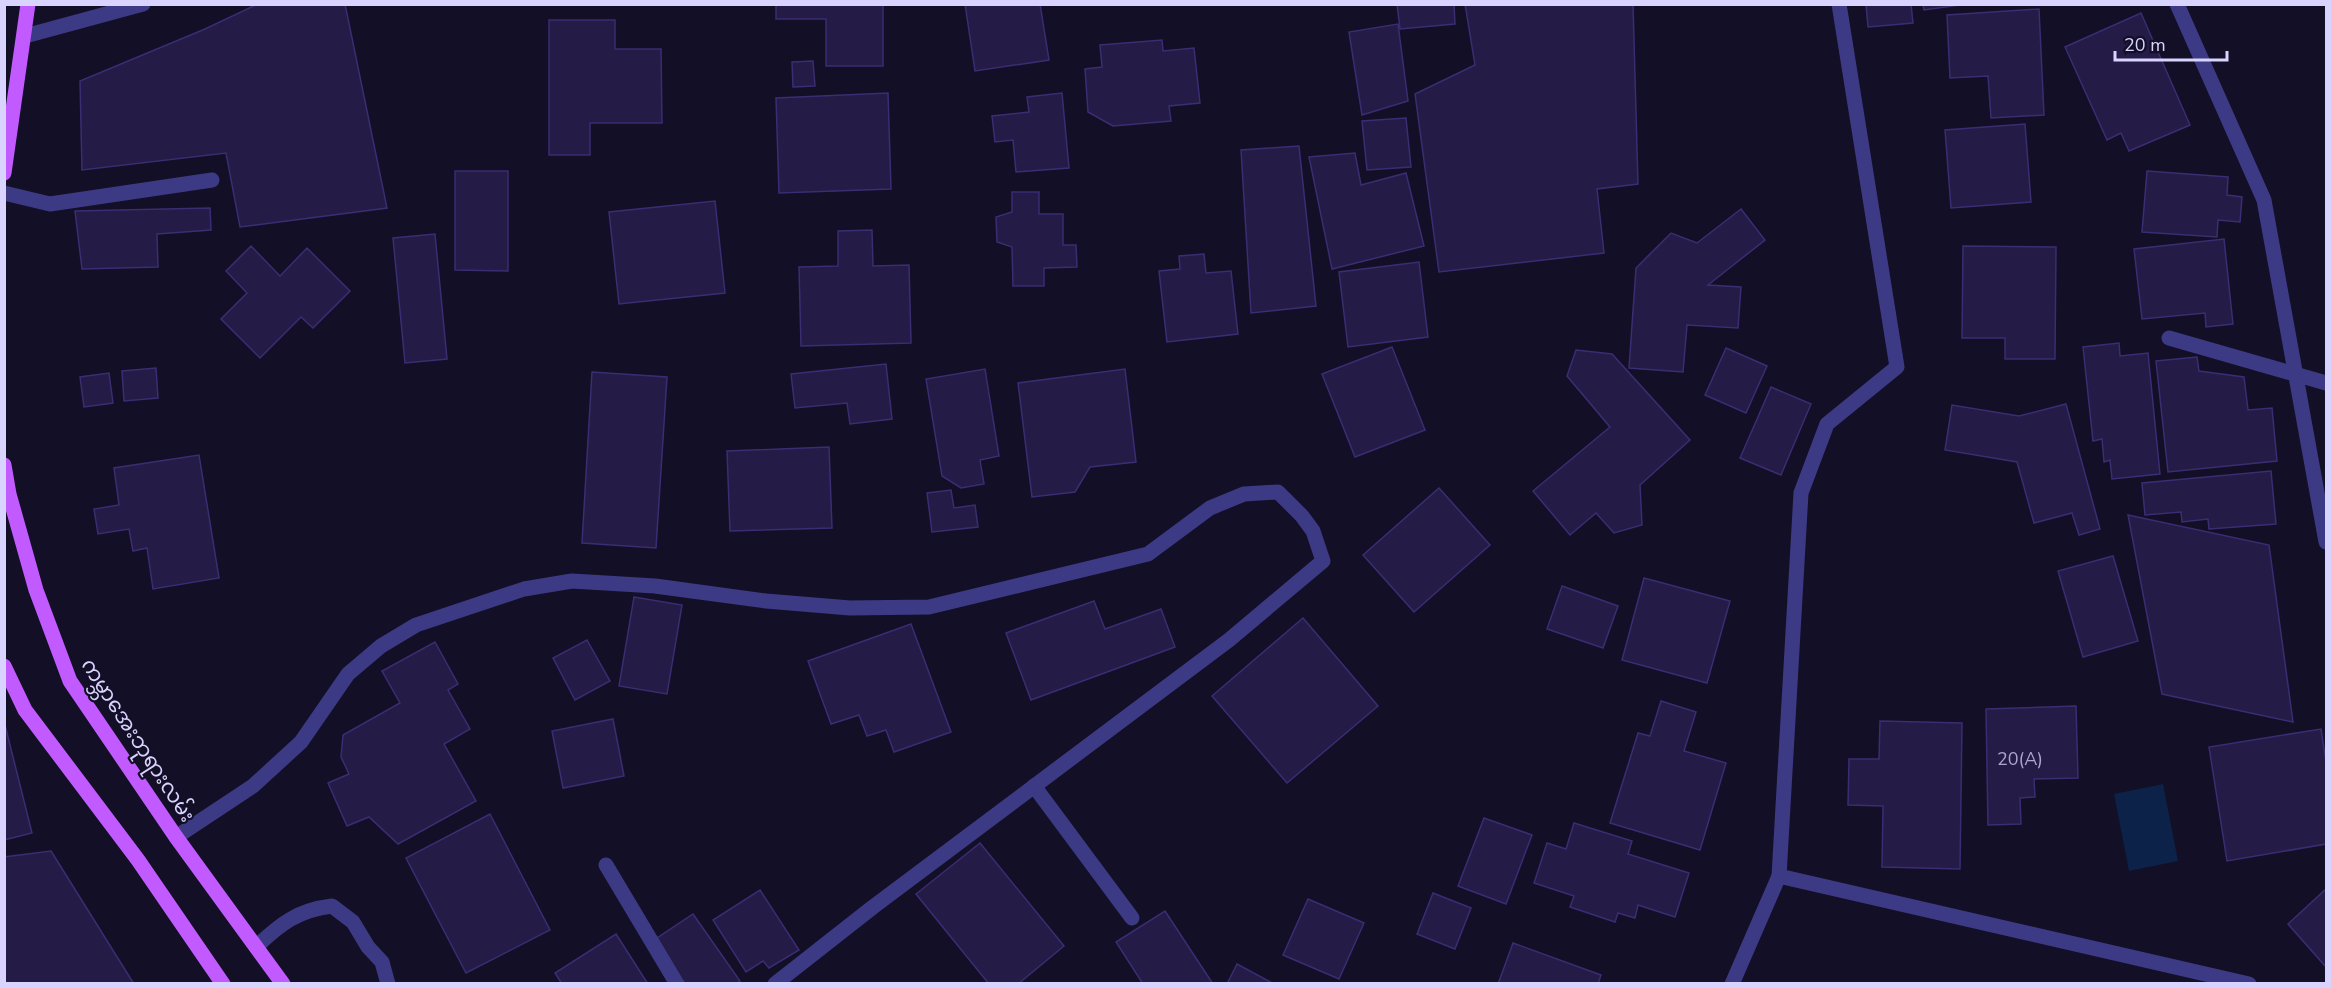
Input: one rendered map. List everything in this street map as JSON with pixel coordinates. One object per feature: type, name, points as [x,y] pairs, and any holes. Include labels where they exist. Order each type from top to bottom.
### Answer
[{"type":"main road","points":[[4,173],[28,4]]},
{"type":"main road","name":"ကမ္ဘာအေးဘုရားလမ်း","points":[[4,465],[9,494],[36,590],[70,681],[176,837],[283,984]]},
{"type":"main road","points":[[6,672],[25,711],[138,860],[223,984]]},
{"type":"street","points":[[25,36],[143,4]]},
{"type":"street","points":[[1732,984],[1779,876],[1801,493],[1827,424],[1897,367],[1839,4]]},
{"type":"street","points":[[2177,4],[2264,200],[2326,542]]},
{"type":"street","points":[[4,193],[50,204],[212,180]]},
{"type":"street","points":[[2169,338],[2326,383]]},
{"type":"street","points":[[176,837],[253,786],[301,742],[348,674],[381,646],[416,625],[524,589],[572,581],[655,586],[766,601],[850,608],[929,607],[1148,554],[1210,508],[1244,494],[1278,492],[1302,516],[1313,531],[1323,561],[1229,640],[775,984]]},
{"type":"street","points":[[1034,786],[1132,918]]},
{"type":"street","points":[[606,865],[677,984]]},
{"type":"street","points":[[1779,876],[2249,984]]},
{"type":"street","points":[[256,947],[279,925],[311,908],[332,906],[353,922],[368,946],[382,962],[388,984]]},
{"type":"water","points":[[2163,784],[2178,861],[2129,871],[2114,794]]},
{"type":"building","points":[[258,4],[345,4],[387,208],[240,227],[226,153],[82,170],[80,81],[205,29]]},
{"type":"building","points":[[776,4],[883,4],[883,66],[826,66],[826,19],[776,19]]},
{"type":"building","points":[[965,4],[1040,4],[1049,60],[975,71]]},
{"type":"building","points":[[1397,4],[1454,4],[1455,24],[1400,29]]},
{"type":"building","points":[[1465,4],[1633,4],[1638,184],[1597,189],[1604,253],[1439,272],[1415,94],[1475,65]]},
{"type":"building","points":[[1866,4],[1911,4],[1913,23],[1868,27]]},
{"type":"building","points":[[1923,4],[1967,4],[1924,10]]},
{"type":"building","points":[[2039,9],[2044,115],[1991,118],[1988,76],[1950,78],[1947,15]]},
{"type":"building","points":[[2141,13],[2190,125],[2129,151],[2121,133],[2107,140],[2065,47]]},
{"type":"building","points":[[549,20],[615,20],[615,49],[661,49],[662,123],[590,123],[590,155],[549,155]]},
{"type":"building","points":[[1398,24],[1408,101],[1362,115],[1349,32]]},
{"type":"building","points":[[1162,40],[1163,51],[1194,48],[1200,103],[1169,106],[1171,121],[1113,126],[1088,112],[1085,69],[1102,67],[1100,45]]},
{"type":"building","points":[[813,61],[815,86],[793,87],[792,62]]},
{"type":"building","points":[[888,93],[891,189],[779,193],[776,98]]},
{"type":"building","points":[[1062,93],[1069,168],[1016,172],[1013,140],[995,142],[992,116],[1029,112],[1027,97]]},
{"type":"building","points":[[1406,118],[1411,167],[1367,170],[1362,121]]},
{"type":"building","points":[[2025,124],[2031,202],[1951,208],[1945,130]]},
{"type":"building","points":[[1299,146],[1316,306],[1251,313],[1241,150]]},
{"type":"building","points":[[1355,153],[1361,185],[1406,173],[1424,246],[1332,269],[1309,157]]},
{"type":"building","points":[[455,171],[508,171],[508,271],[455,270]]},
{"type":"building","points":[[2147,171],[2228,177],[2227,195],[2242,197],[2240,222],[2218,220],[2217,237],[2142,232]]},
{"type":"building","points":[[1012,192],[1039,192],[1039,214],[1063,214],[1063,245],[1076,245],[1077,267],[1044,268],[1044,286],[1013,286],[1012,247],[997,242],[996,217],[1012,212]]},
{"type":"building","points":[[715,201],[725,293],[619,304],[609,212]]},
{"type":"building","points":[[210,208],[211,230],[157,234],[158,267],[82,269],[75,211]]},
{"type":"building","points":[[1741,209],[1765,240],[1708,285],[1741,287],[1738,328],[1687,325],[1683,372],[1629,368],[1636,268],[1671,233],[1697,243]]},
{"type":"building","points":[[872,230],[873,266],[909,265],[911,343],[801,346],[799,267],[838,266],[838,231]]},
{"type":"building","points":[[435,234],[447,359],[405,363],[393,238]]},
{"type":"building","points":[[2224,239],[2233,324],[2206,327],[2205,313],[2142,319],[2134,249]]},
{"type":"building","points":[[251,246],[280,276],[307,248],[350,291],[313,328],[301,317],[260,358],[221,319],[247,293],[226,271]]},
{"type":"building","points":[[1963,246],[2056,247],[2055,359],[2005,359],[2005,338],[1962,338]]},
{"type":"building","points":[[1204,254],[1206,273],[1231,271],[1238,334],[1167,342],[1159,271],[1180,269],[1179,256]]},
{"type":"building","points":[[1419,262],[1428,337],[1348,347],[1339,272]]},
{"type":"building","points":[[2119,343],[2120,356],[2148,353],[2160,474],[2112,479],[2110,460],[2104,462],[2102,439],[2093,441],[2083,347]]},
{"type":"building","points":[[1392,347],[1425,430],[1355,457],[1322,374]]},
{"type":"building","points":[[1726,348],[1767,366],[1746,413],[1705,395]]},
{"type":"building","points":[[1576,350],[1612,354],[1690,440],[1640,485],[1642,525],[1614,533],[1596,513],[1570,535],[1533,491],[1610,427],[1567,376]]},
{"type":"building","points":[[2197,357],[2199,371],[2244,377],[2248,410],[2272,408],[2277,461],[2168,472],[2156,361]]},
{"type":"building","points":[[886,364],[892,419],[850,424],[847,403],[795,408],[791,374]]},
{"type":"building","points":[[156,368],[158,398],[124,401],[122,371]]},
{"type":"building","points":[[985,369],[999,456],[980,460],[984,484],[961,488],[942,476],[926,379]]},
{"type":"building","points":[[1125,369],[1136,462],[1090,467],[1075,492],[1032,497],[1018,383]]},
{"type":"building","points":[[592,372],[667,377],[656,548],[582,543]]},
{"type":"building","points":[[109,373],[113,403],[84,407],[80,377]]},
{"type":"building","points":[[1771,387],[1811,404],[1781,475],[1740,458]]},
{"type":"building","points":[[2066,404],[2100,529],[2079,535],[2072,513],[2034,523],[2017,462],[1945,450],[1952,405],[2019,416]]},
{"type":"building","points":[[829,447],[832,528],[730,531],[727,451]]},
{"type":"building","points":[[199,455],[219,578],[153,589],[147,548],[133,551],[129,529],[98,534],[94,509],[119,505],[114,468]]},
{"type":"building","points":[[2271,471],[2276,524],[2209,529],[2208,519],[2182,522],[2181,512],[2145,515],[2142,483]]},
{"type":"building","points":[[1439,488],[1490,545],[1414,612],[1363,555]]},
{"type":"building","points":[[951,490],[954,508],[975,505],[978,527],[932,532],[927,493]]},
{"type":"building","points":[[2128,515],[2269,545],[2293,722],[2162,694]]},
{"type":"building","points":[[2113,556],[2138,641],[2083,657],[2058,571]]},
{"type":"building","points":[[1644,578],[1730,601],[1707,683],[1622,660]]},
{"type":"building","points":[[1562,586],[1618,606],[1603,648],[1547,629]]},
{"type":"building","points":[[634,597],[682,605],[667,694],[619,686]]},
{"type":"building","points":[[1094,601],[1105,629],[1161,609],[1175,647],[1031,700],[1006,633]]},
{"type":"building","points":[[1303,618],[1378,706],[1287,783],[1212,696]]},
{"type":"building","points":[[911,624],[951,732],[894,752],[886,730],[867,736],[859,715],[831,724],[808,661]]},
{"type":"building","points":[[587,640],[610,681],[575,700],[553,658]]},
{"type":"building","points":[[435,642],[458,684],[448,690],[470,729],[444,744],[476,801],[398,844],[369,817],[347,826],[328,783],[349,774],[341,757],[343,735],[400,703],[382,671]]},
{"type":"building","points":[[1661,701],[1696,712],[1684,751],[1726,763],[1700,850],[1610,823],[1638,733],[1650,736]]},
{"type":"building","points":[[2076,706],[2078,778],[2034,779],[2035,797],[2020,798],[2021,824],[1988,825],[1986,709]]},
{"type":"building","points":[[613,719],[624,776],[563,788],[552,731]]},
{"type":"building","points":[[4,721],[32,833],[4,840]]},
{"type":"building","points":[[1880,721],[1962,723],[1960,869],[1882,867],[1883,806],[1848,805],[1849,759],[1879,759]]},
{"type":"building","points":[[2321,729],[2326,762],[2326,844],[2227,861],[2209,747]]},
{"type":"building","points":[[490,814],[550,930],[466,973],[406,858]]},
{"type":"building","points":[[1484,818],[1532,835],[1506,904],[1458,886]]},
{"type":"building","points":[[1574,823],[1632,841],[1628,854],[1689,873],[1675,917],[1638,905],[1635,918],[1618,913],[1615,922],[1570,907],[1574,896],[1534,883],[1547,843],[1566,849]]},
{"type":"building","points":[[980,843],[1064,946],[1018,984],[989,984],[916,894]]},
{"type":"building","points":[[51,851],[134,984],[4,984],[4,857]]},
{"type":"building","points":[[2326,889],[2326,967],[2288,924]]},
{"type":"building","points":[[760,890],[799,950],[769,968],[763,961],[746,972],[713,920]]},
{"type":"building","points":[[1433,893],[1471,908],[1455,949],[1417,934]]},
{"type":"building","points":[[1308,899],[1364,923],[1339,979],[1283,955]]},
{"type":"building","points":[[1165,911],[1213,984],[1143,984],[1116,942]]},
{"type":"building","points":[[693,914],[740,981],[736,984],[685,984],[654,940]]},
{"type":"building","points":[[616,934],[648,984],[562,984],[555,973]]},
{"type":"building","points":[[1513,943],[1601,975],[1598,984],[1498,984]]},
{"type":"building","points":[[1237,964],[1274,984],[1227,984]]}]
